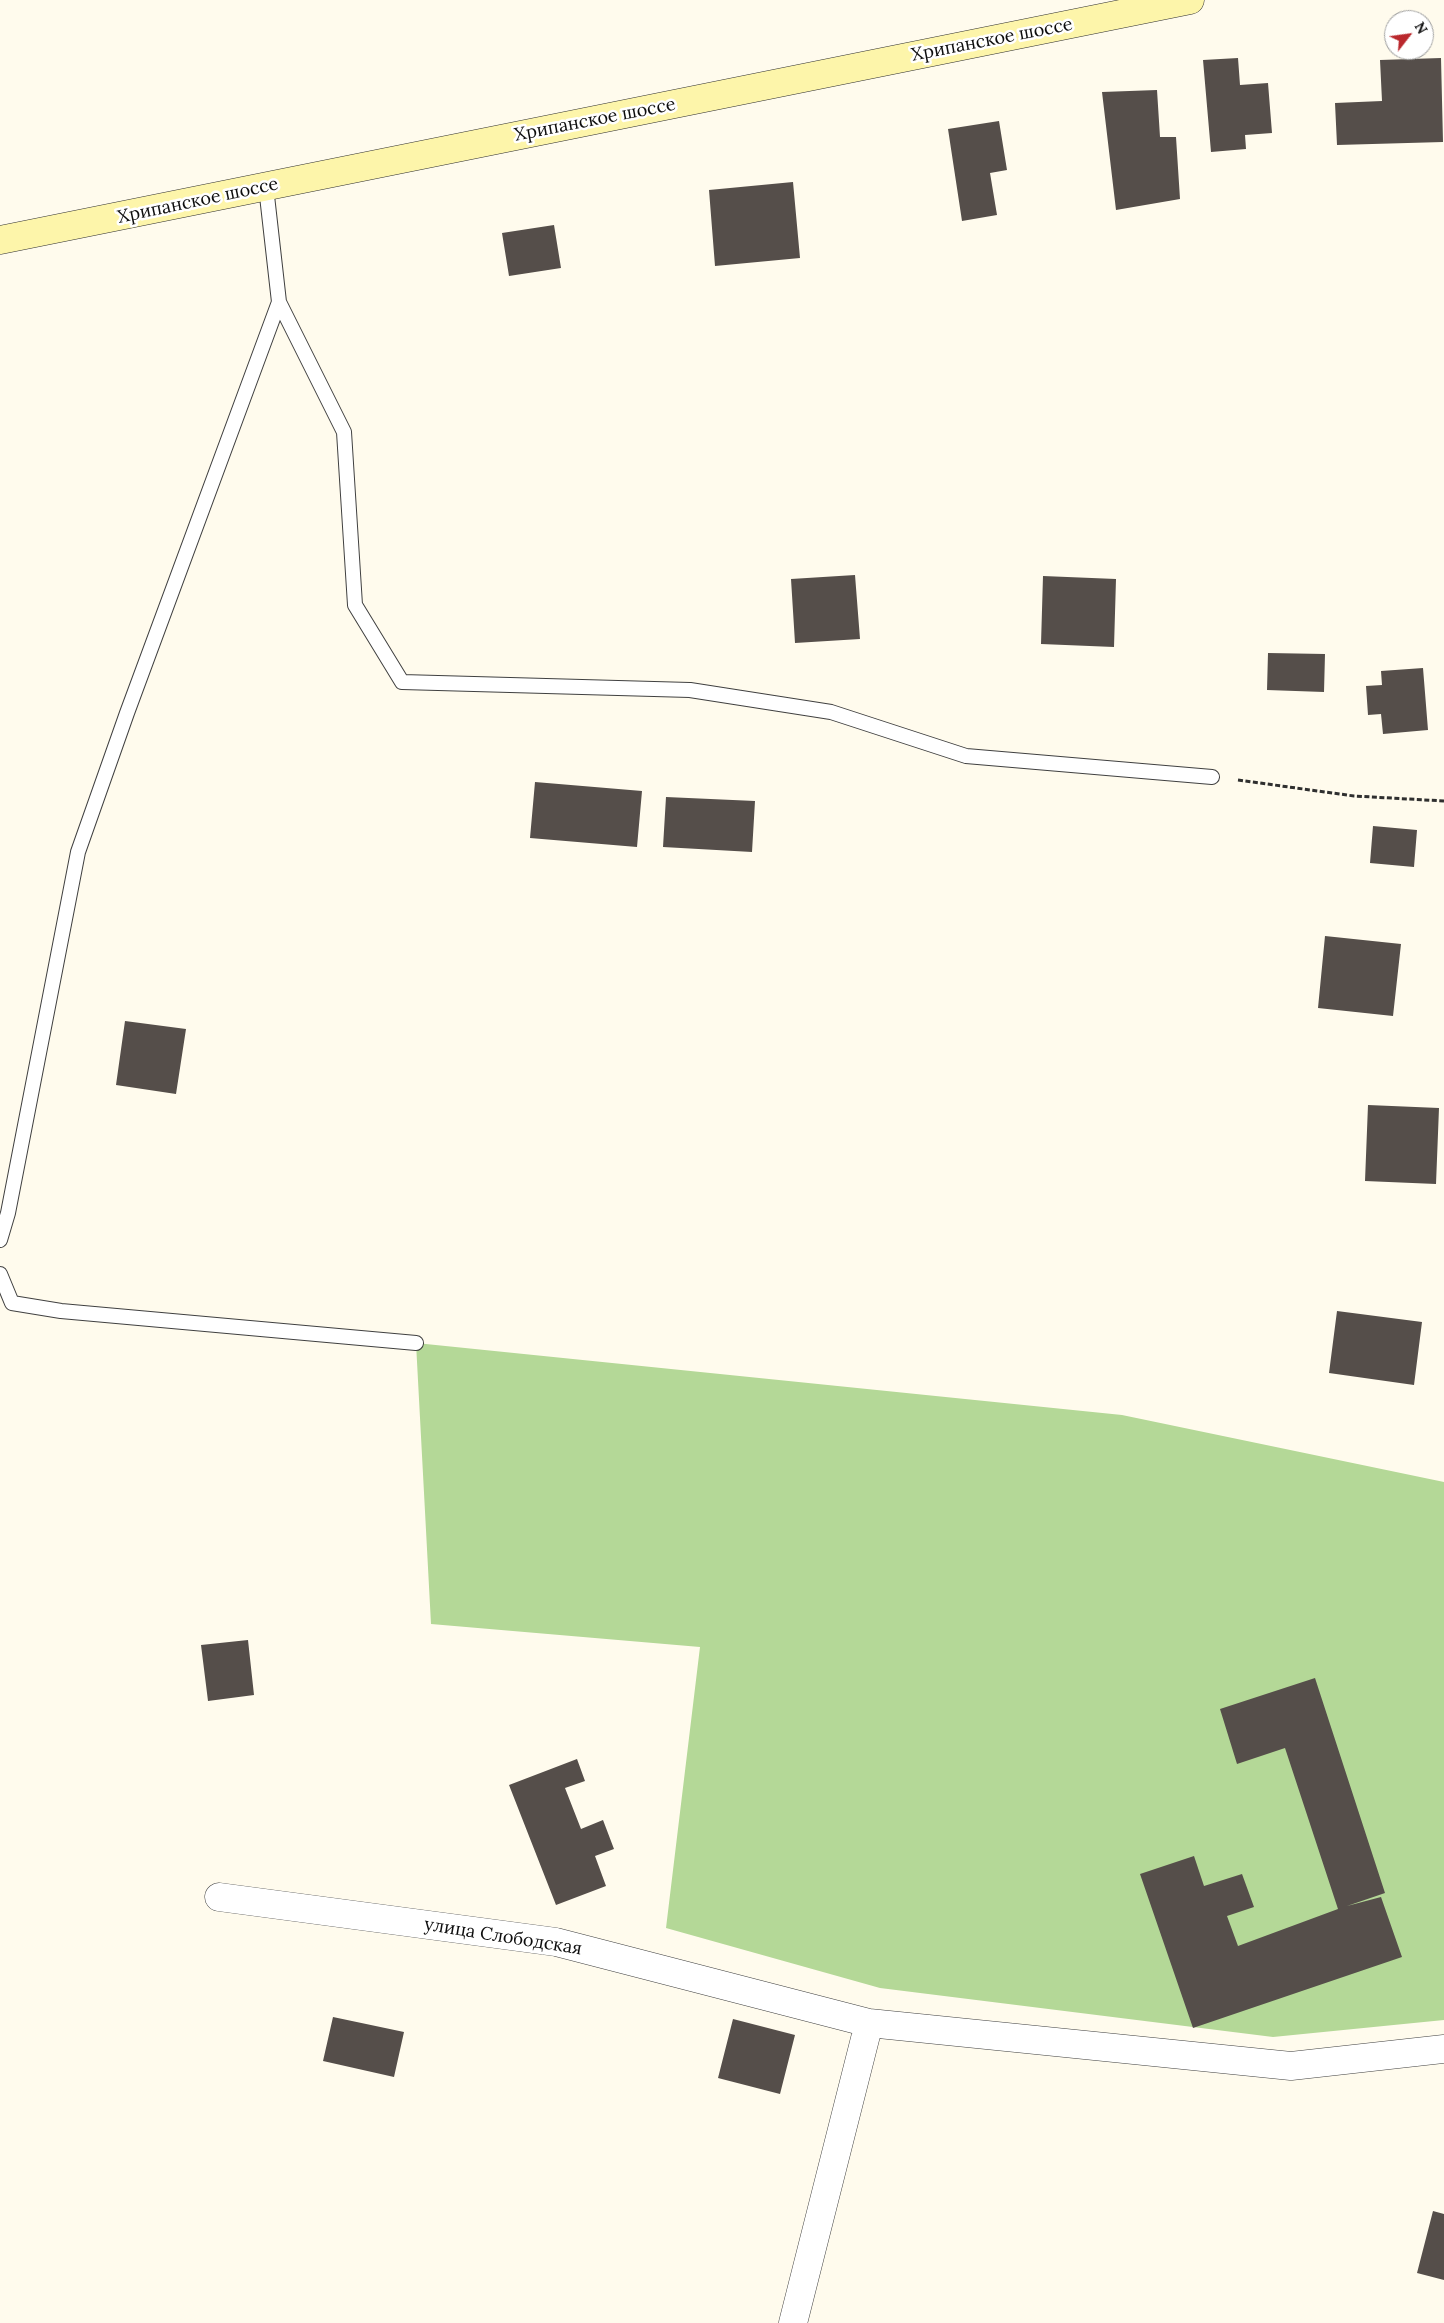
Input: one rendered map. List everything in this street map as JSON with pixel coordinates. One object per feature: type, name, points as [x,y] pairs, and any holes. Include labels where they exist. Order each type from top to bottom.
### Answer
[{"type":"main road","name":"Хрипанское шоссе","points":[[0,240],[1190,0]]},
{"type":"street","name":"улица Слободская","points":[[219,1897],[556,1942],[869,2024],[1291,2066],[1444,2049]]},
{"type":"street","points":[[793,2323],[869,2024]]},
{"type":"lane","points":[[266,187],[280,302],[344,432],[355,605],[402,682],[690,690],[831,712],[966,756],[1212,777]]},
{"type":"lane","points":[[0,1240],[10,1203],[78,852],[127,713],[280,302]]},
{"type":"lane","points":[[0,1274],[12,1303],[71,1312],[416,1343]]},
{"type":"path","points":[[1212,777],[1354,796],[1444,801]]},
{"type":"green space","points":[[416,1343],[1122,1415],[1444,1482],[1444,2020],[1273,2037],[880,1988],[666,1928],[700,1647],[431,1624]]},
{"type":"building","points":[[1238,58],[1240,85],[1268,83],[1272,133],[1245,135],[1246,149],[1211,152],[1203,60]]},
{"type":"building","points":[[1434,58],[1441,58],[1443,142],[1337,145],[1335,103],[1382,101],[1380,60],[1434,60]]},
{"type":"building","points":[[1157,90],[1160,137],[1176,137],[1180,199],[1116,210],[1102,92]]},
{"type":"building","points":[[999,121],[1007,170],[990,173],[997,215],[962,221],[948,129]]},
{"type":"building","points":[[793,182],[800,258],[715,266],[709,190]]},
{"type":"building","points":[[554,225],[561,268],[509,276],[502,233]]},
{"type":"building","points":[[855,575],[860,639],[795,643],[791,579]]},
{"type":"building","points":[[1043,576],[1116,579],[1114,647],[1041,644]]},
{"type":"building","points":[[1268,653],[1325,654],[1324,692],[1267,690]]},
{"type":"building","points":[[1423,668],[1428,730],[1383,734],[1381,714],[1368,715],[1366,686],[1382,685],[1381,671]]},
{"type":"building","points":[[535,782],[642,791],[637,847],[530,838]]},
{"type":"building","points":[[666,797],[755,801],[752,852],[663,847]]},
{"type":"building","points":[[1373,826],[1417,830],[1414,867],[1370,863]]},
{"type":"building","points":[[1325,936],[1401,944],[1393,1016],[1318,1008]]},
{"type":"building","points":[[125,1021],[186,1029],[176,1094],[116,1085]]},
{"type":"building","points":[[1368,1105],[1439,1108],[1436,1184],[1365,1181]]},
{"type":"building","points":[[1337,1311],[1422,1322],[1414,1385],[1329,1373]]},
{"type":"building","points":[[248,1640],[254,1695],[208,1701],[201,1645]]},
{"type":"building","points":[[1315,1678],[1385,1893],[1347,1906],[1381,1897],[1402,1957],[1193,2028],[1140,1874],[1194,1856],[1204,1886],[1242,1874],[1254,1907],[1227,1916],[1238,1946],[1338,1909],[1285,1748],[1237,1764],[1220,1709]]},
{"type":"building","points":[[577,1759],[585,1781],[565,1788],[581,1829],[603,1820],[614,1849],[595,1856],[606,1886],[556,1905],[509,1785]]},
{"type":"building","points":[[333,2017],[404,2032],[394,2077],[323,2061]]},
{"type":"building","points":[[733,2019],[795,2035],[780,2094],[718,2078]]},
{"type":"building","points":[[1433,2211],[1444,2214],[1444,2280],[1417,2273]]}]
